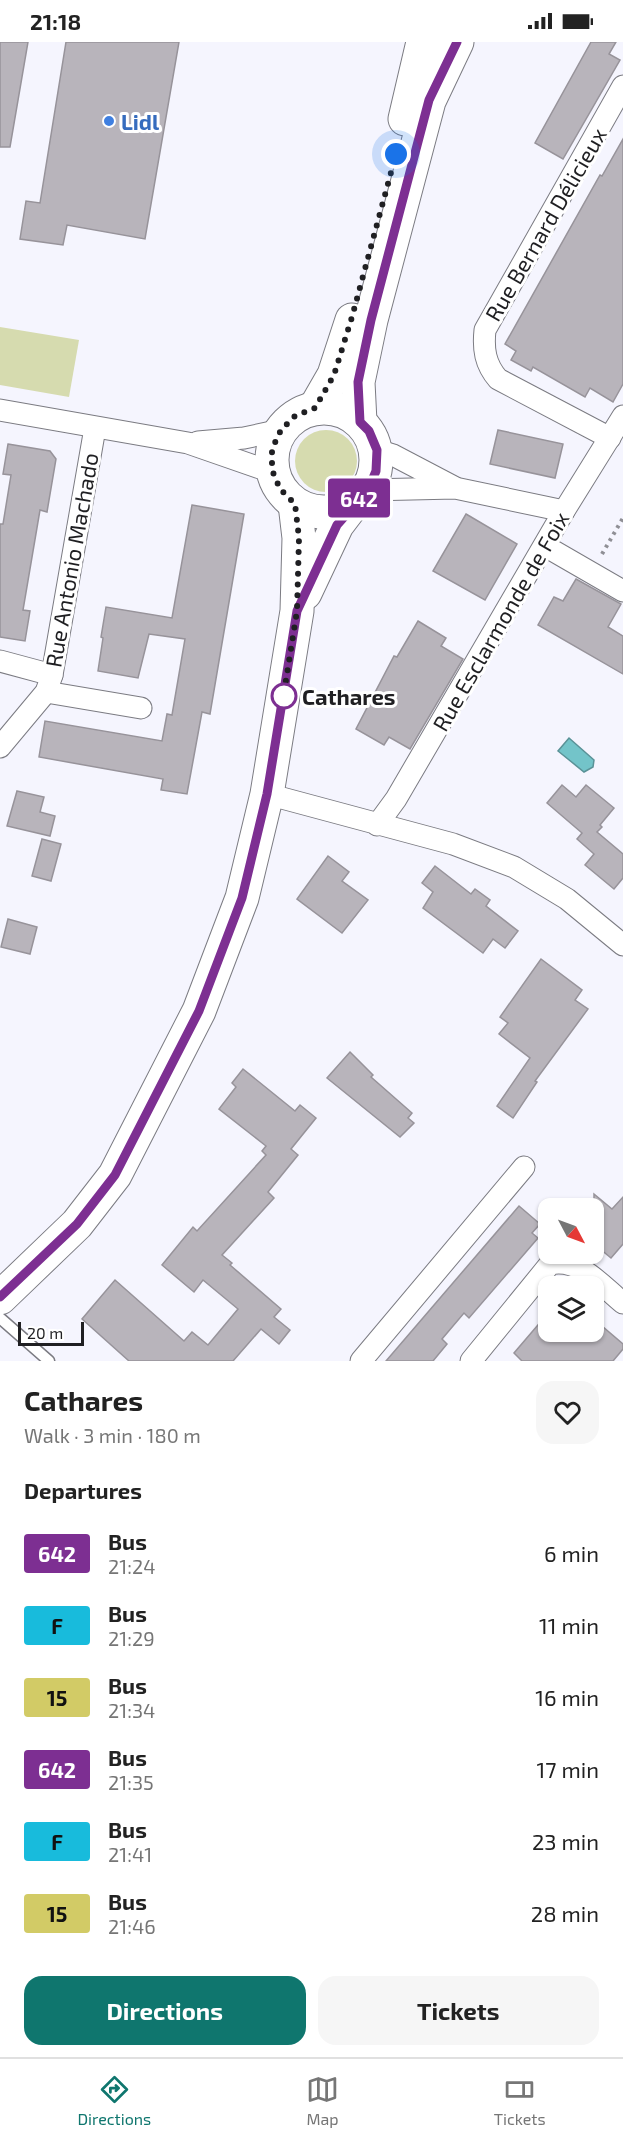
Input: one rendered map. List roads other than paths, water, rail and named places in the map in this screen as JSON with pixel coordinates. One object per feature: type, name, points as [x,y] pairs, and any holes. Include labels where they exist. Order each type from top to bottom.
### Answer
[{"type":"main road","points":[[315,408],[334,375],[341,356],[423,42]]},
{"type":"main road","points":[[360,422],[358,382],[373,309],[429,100],[458,42]]},
{"type":"main road","points":[[297,611],[337,525],[361,497],[376,471],[377,450],[369,431],[354,416],[335,408],[315,408],[295,416],[281,430],[272,449],[272,470],[280,489],[295,504],[314,512],[334,512],[361,497]]},
{"type":"main road","points":[[0,1298],[77,1224],[115,1175],[199,1011],[242,898],[267,794],[297,611],[299,538],[295,504]]},
{"type":"street","name":"Rue Bernard Délicieux","points":[[610,438],[498,379],[489,369],[483,348],[484,330],[623,86]]},
{"type":"street","name":"Rue Antonio Machado","points":[[0,410],[188,443],[272,470]]},
{"type":"street","name":"Rue Esclarmonde de Foix","points":[[377,825],[396,799],[564,511],[623,416]]},
{"type":"street","name":"Rue Antonio Machado","points":[[0,747],[49,683],[95,428]]},
{"type":"street","name":"Rue Antonio Machado","points":[[188,443],[244,438],[281,430]]},
{"type":"street","points":[[377,450],[393,455],[454,488],[564,511]]},
{"type":"street","points":[[361,497],[454,488]]},
{"type":"street","points":[[544,546],[623,591]]},
{"type":"street","points":[[0,661],[49,683],[141,708]]},
{"type":"street","points":[[267,794],[453,844],[514,867],[567,899],[623,945]]},
{"type":"street","points":[[361,1361],[524,1167]]},
{"type":"street","points":[[471,1361],[550,1264],[563,1261],[582,1269],[623,1303]]},
{"type":"lane","points":[[0,1318],[49,1361]]},
{"type":"water","points":[[569,738],[594,760],[593,767],[584,772],[558,751]]},
{"type":"place","name":"Lidl","points":[[109,121]]},
{"type":"place","name":"Cathares","points":[[284,696]]}]
